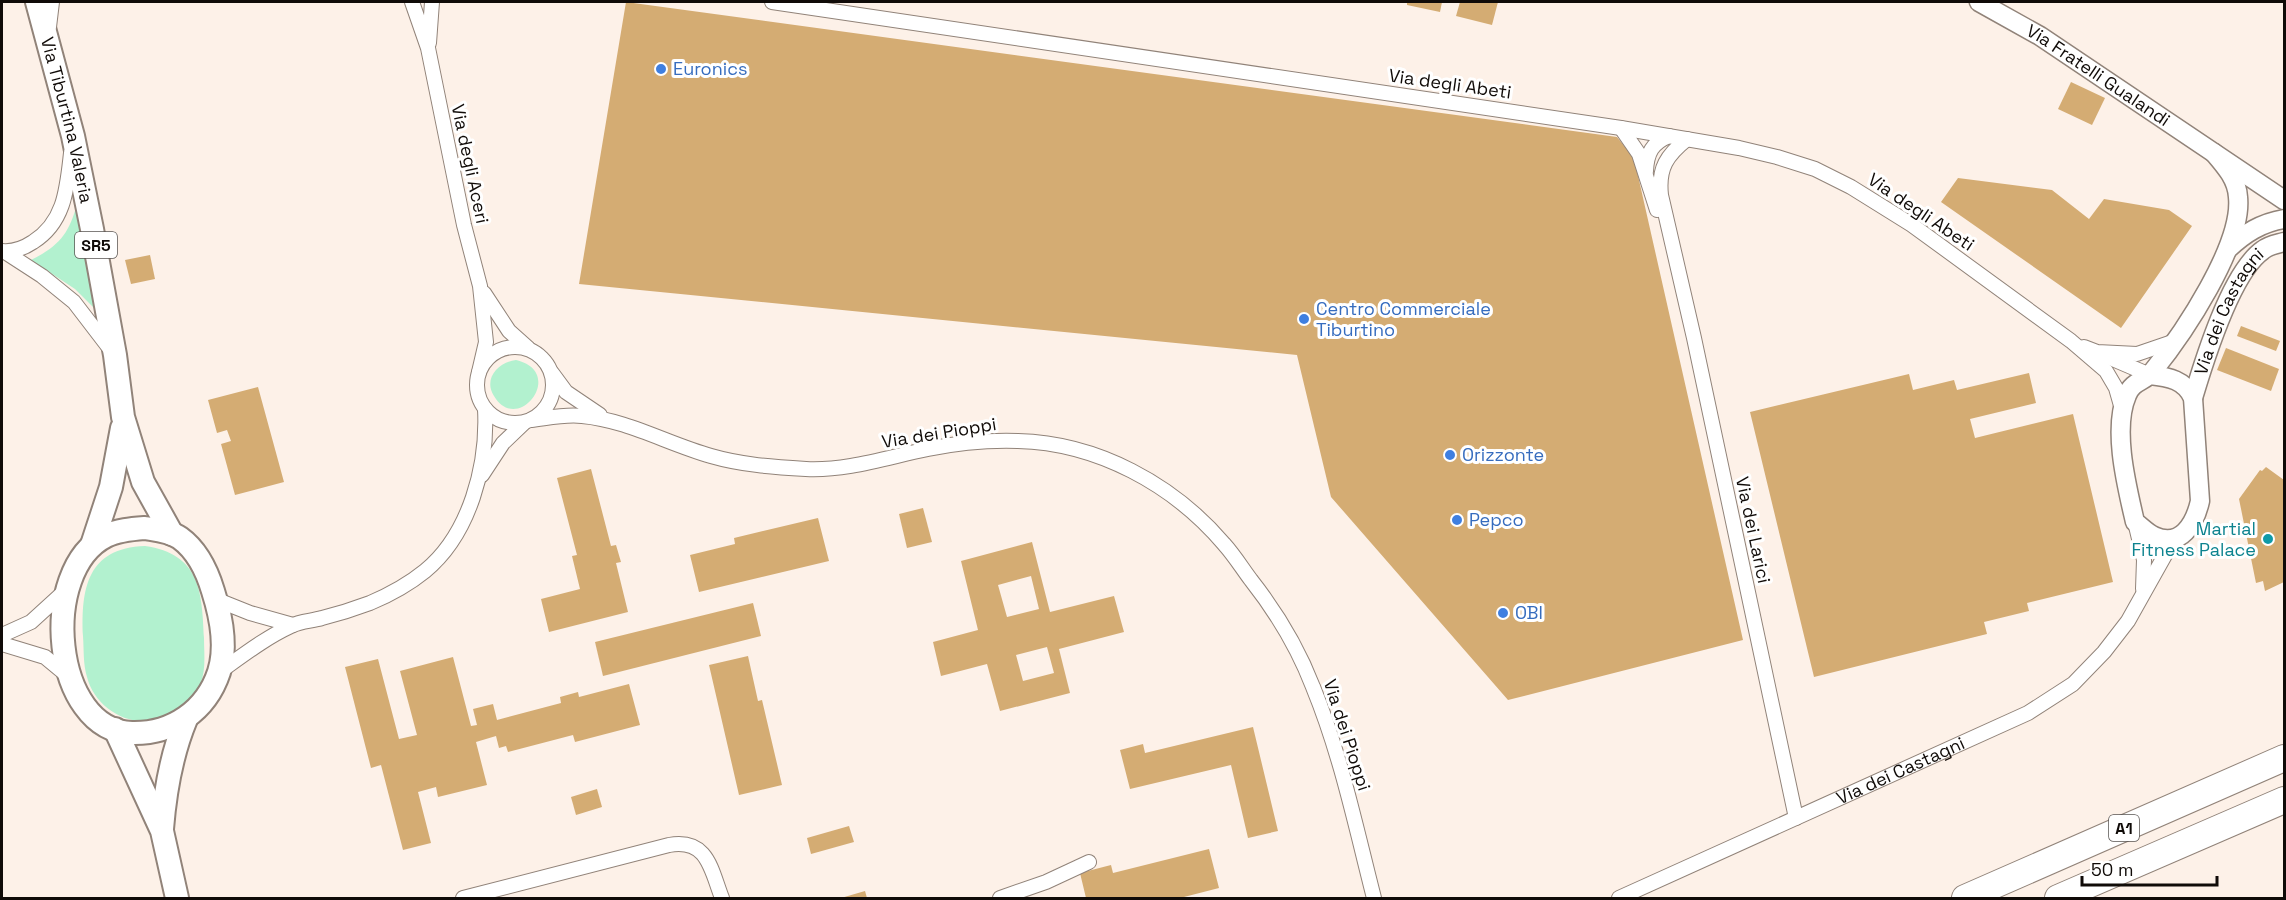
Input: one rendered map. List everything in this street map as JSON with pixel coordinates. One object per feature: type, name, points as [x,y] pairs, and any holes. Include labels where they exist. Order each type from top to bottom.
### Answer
[{"type":"highway","name":"A1","points":[[1965,898],[2284,758]]},
{"type":"highway","name":"A1","points":[[2058,898],[2284,800]]},
{"type":"main road","name":"Via Tiburtina Valeria","points":[[37,2],[73,136],[96,248],[115,355],[123,417],[143,482],[172,534]]},
{"type":"main road","name":"Via Tiburtina Valeria","points":[[92,545],[111,488],[123,417]]},
{"type":"main road","points":[[162,831],[168,776],[176,745],[186,719],[207,695],[219,673],[222,643],[215,599],[202,564],[188,545],[172,534],[153,529],[132,529],[106,536],[92,545],[79,561],[66,589],[62,638],[71,679],[89,711],[115,729],[135,733],[170,726],[186,719]]},
{"type":"main road","points":[[115,729],[162,831],[177,898]]},
{"type":"street","points":[[48,38],[52,2]]},
{"type":"street","name":"Via degli Aceri","points":[[412,2],[429,48],[464,225],[480,286],[486,342],[479,372]]},
{"type":"street","points":[[426,2],[431,21]]},
{"type":"street","name":"Via degli Aceri","points":[[429,48],[432,2]]},
{"type":"street","name":"Via degli Abeti","points":[[772,2],[1650,132],[1777,157],[1815,169],[1851,187],[1912,225],[2072,341],[2106,371],[2116,388],[2123,414]]},
{"type":"street","name":"Via Fratelli Gualandi","points":[[1979,2],[2040,36],[2284,200]]},
{"type":"street","name":"Via dei Larici","points":[[1621,128],[1639,154],[1673,251]]},
{"type":"street","points":[[3,252],[29,245],[46,233],[55,223],[64,197],[73,136]]},
{"type":"street","points":[[1646,177],[1647,158],[1652,147],[1669,136]]},
{"type":"street","name":"Via dei Larici","points":[[1687,139],[1665,160],[1661,171],[1660,195],[1694,338],[1796,818]]},
{"type":"street","name":"Via dei Castagni","points":[[2150,375],[2175,341],[2228,249],[2237,213],[2238,195],[2234,179],[2214,153]]},
{"type":"street","name":"Via dei Castagni","points":[[2228,249],[2254,229],[2284,219]]},
{"type":"street","name":"Via dei Castagni","points":[[2193,398],[2220,319],[2240,278],[2249,264],[2263,250],[2284,242]]},
{"type":"street","points":[[3,252],[32,269],[74,302],[115,355]]},
{"type":"street","name":"Via degli Aceri","points":[[480,286],[509,331],[534,352]]},
{"type":"street","name":"Via degli Abeti","points":[[2072,341],[2150,375]]},
{"type":"street","name":"Via degli Abeti","points":[[2097,352],[2137,354],[2175,341]]},
{"type":"street","points":[[478,482],[485,444],[485,409],[477,391],[479,372],[486,360],[502,350],[521,347],[534,352],[545,362],[566,392],[607,419]]},
{"type":"street","points":[[219,673],[254,647],[292,625],[369,603],[387,595],[426,570],[442,554],[457,531],[478,482],[503,443],[528,421],[541,414],[548,405],[553,383],[545,362]]},
{"type":"street","name":"Via dei Castagni","points":[[1619,898],[2028,713],[2073,684],[2104,652],[2128,621],[2174,539],[2184,534],[2197,514],[2200,501],[2193,398],[2189,388],[2169,376],[2150,375],[2135,382],[2126,396],[2120,432],[2124,477],[2144,560],[2143,591]]},
{"type":"street","points":[[485,409],[502,422],[513,424],[573,415],[607,419]]},
{"type":"street","name":"Via dei Pioppi","points":[[607,419],[710,456],[761,466],[814,469],[840,467],[947,446],[990,441],[1021,441],[1062,445],[1130,469],[1193,512],[1224,543],[1265,597],[1290,638],[1314,687],[1334,748],[1374,898]]},
{"type":"street","points":[[2135,522],[2155,537],[2174,539]]},
{"type":"street","points":[[2,635],[31,622],[66,589]]},
{"type":"street","points":[[215,599],[250,613],[292,625]]},
{"type":"street","points":[[2,644],[45,657],[71,679]]},
{"type":"street","points":[[463,898],[669,845],[686,843],[699,849],[704,856],[722,898]]},
{"type":"street","points":[[1000,898],[1046,882],[1089,862]]},
{"type":"green space","points":[[77,204],[95,309],[75,289],[31,260],[49,250],[61,238]]},
{"type":"green space","points":[[516,360],[531,367],[537,376],[538,387],[533,398],[525,405],[515,409],[504,406],[494,396],[490,383],[498,368],[509,361]]},
{"type":"green space","points":[[145,546],[163,550],[177,557],[194,577],[202,605],[204,672],[197,691],[178,710],[153,720],[142,721],[121,716],[103,704],[96,696],[85,667],[83,619],[86,587],[99,563],[111,554]]},
{"type":"building","name":"Centro Commerciale Tiburtino","points":[[626,2],[1617,137],[1634,158],[1743,640],[1508,700],[1331,497],[1297,355],[579,284]]},
{"type":"building","points":[[1407,2],[1442,2],[1440,12],[1407,5]]},
{"type":"building","points":[[1460,2],[1498,2],[1492,25],[1456,16]]},
{"type":"building","points":[[2071,82],[2105,98],[2092,125],[2058,109]]},
{"type":"building","points":[[1958,178],[2052,190],[2089,219],[2104,199],[2169,210],[2192,226],[2121,328],[1941,202]]},
{"type":"building","points":[[150,255],[155,279],[131,284],[125,260]]},
{"type":"building","points":[[2241,326],[2280,341],[2276,351],[2237,336]]},
{"type":"building","points":[[2226,348],[2279,369],[2271,391],[2217,370]]},
{"type":"building","points":[[2029,373],[2036,403],[1970,419],[1975,438],[2073,414],[2113,582],[2027,603],[2029,611],[1984,622],[1987,634],[1814,677],[1750,412],[1909,374],[1913,390],[1954,380],[1957,390]]},
{"type":"building","points":[[258,387],[284,482],[235,495],[221,444],[231,441],[227,430],[217,433],[208,400]]},
{"type":"building","name":"Martial Fitness Palace","points":[[2266,467],[2284,480],[2284,582],[2265,591],[2263,581],[2256,583],[2239,499],[2260,470]]},
{"type":"building","points":[[591,469],[611,546],[616,545],[621,562],[616,563],[628,612],[549,632],[541,599],[580,589],[572,556],[577,555],[557,478]]},
{"type":"building","points":[[923,508],[932,542],[907,548],[899,514]]},
{"type":"building","points":[[818,518],[829,561],[699,592],[690,555],[735,544],[734,538]]},
{"type":"building","points":[[1032,542],[1050,612],[1114,596],[1124,632],[1059,649],[1070,693],[1000,711],[987,664],[941,676],[933,642],[978,630],[961,561]],"holes":[[[1031,576],[1039,609],[1007,617],[998,585]],[[1047,647],[1054,673],[1023,681],[1016,655]]]},
{"type":"building","points":[[753,603],[761,636],[603,676],[595,642]]},
{"type":"building","points":[[748,656],[758,701],[762,700],[782,785],[739,795],[709,665]]},
{"type":"building","points":[[453,657],[471,726],[477,725],[473,709],[493,704],[497,720],[561,703],[560,697],[578,692],[579,697],[629,684],[640,725],[575,742],[573,735],[508,752],[506,746],[499,748],[496,736],[476,742],[487,785],[438,797],[436,787],[418,792],[431,843],[403,850],[381,765],[371,768],[345,667],[378,659],[399,739],[417,735],[400,671]]},
{"type":"building","points":[[1253,727],[1278,831],[1248,838],[1231,765],[1130,789],[1120,750],[1143,744],[1145,753]]},
{"type":"building","points":[[597,789],[602,807],[576,815],[571,797]]},
{"type":"building","points":[[849,826],[854,842],[811,854],[807,838]]},
{"type":"building","points":[[1209,849],[1219,888],[1184,898],[1086,898],[1080,873],[1111,865],[1113,873]]},
{"type":"building","points":[[865,891],[867,898],[841,898]]},
{"type":"place","name":"Euronics","points":[[661,69]]},
{"type":"place","name":"Centro Commerciale Tiburtino","points":[[1304,319]]},
{"type":"place","name":"Orizzonte","points":[[1450,455]]},
{"type":"place","name":"Pepco","points":[[1457,520]]},
{"type":"place","name":"Martial Fitness Palace","points":[[2268,539]]},
{"type":"place","name":"OBI","points":[[1503,613]]}]
